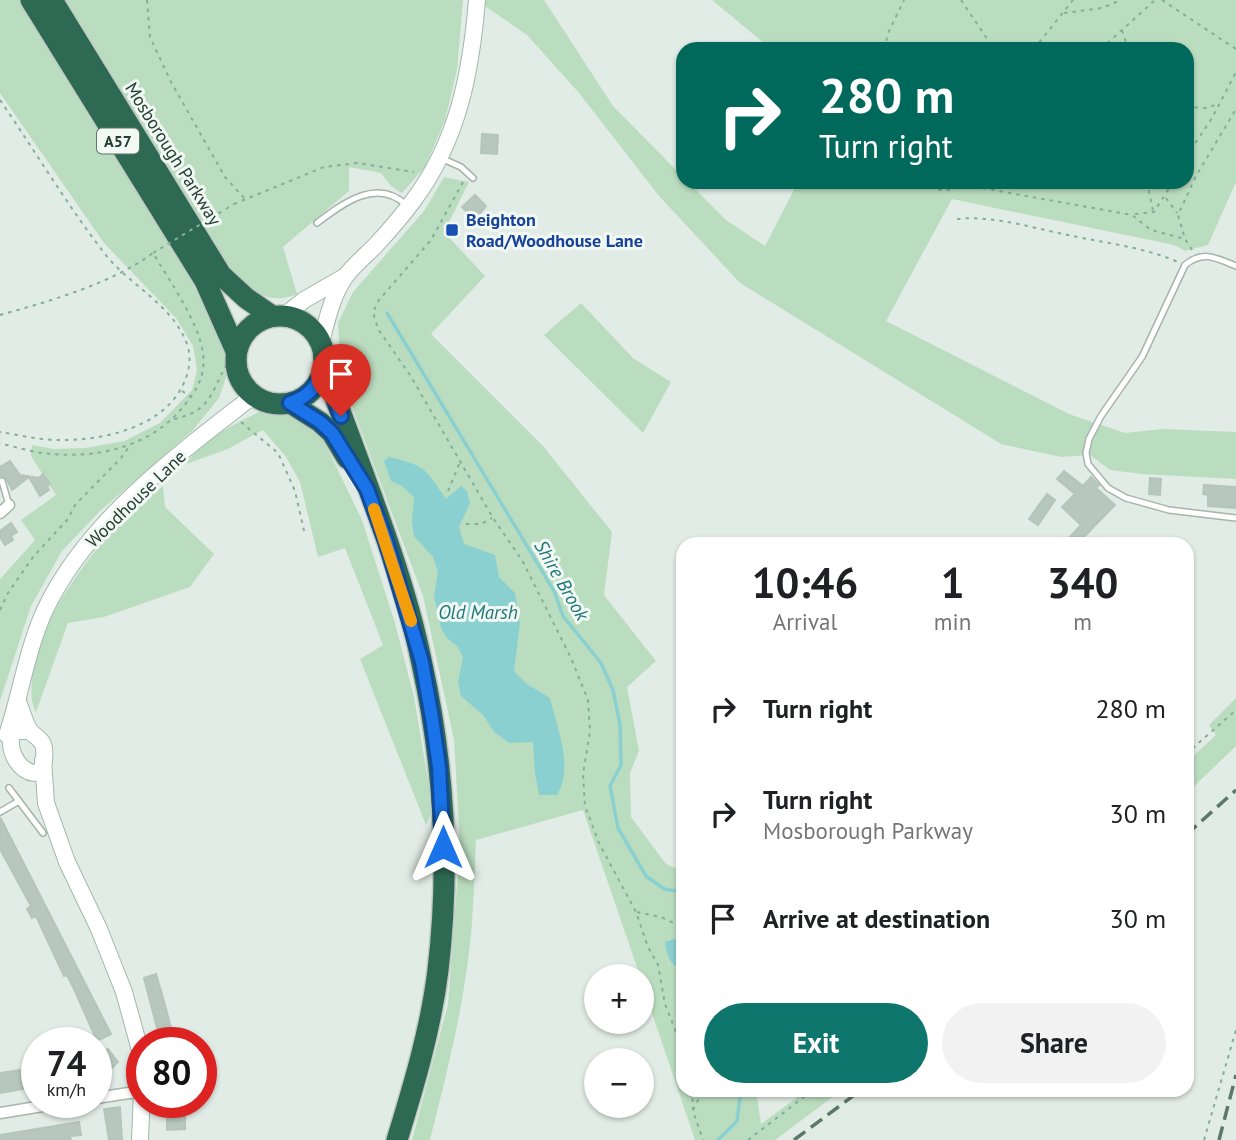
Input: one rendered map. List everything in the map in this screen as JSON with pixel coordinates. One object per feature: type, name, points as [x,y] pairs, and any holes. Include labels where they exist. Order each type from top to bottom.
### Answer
[{"type":"highway","name":"A57","points":[[31,0],[205,281],[236,352]]},
{"type":"highway","name":"Mosborough Parkway","points":[[52,0],[221,275],[246,298],[278,316]]},
{"type":"highway","points":[[324,367],[319,382],[311,392],[290,403],[274,404],[253,396],[241,382],[236,368],[236,352],[242,336],[252,325],[278,316],[305,323],[321,342],[324,367],[397,576],[422,662],[439,767],[443,821],[442,899],[438,970],[425,1038],[397,1140]]},
{"type":"highway","points":[[290,403],[332,433],[367,489]]},
{"type":"street","points":[[321,342],[335,296],[345,276],[409,207],[431,175],[453,130],[469,74],[477,0]]},
{"type":"street","points":[[278,316],[345,276]]},
{"type":"street","name":"Woodhouse Lane","points":[[7,736],[30,650],[50,599],[81,552],[146,483],[253,396]]},
{"type":"street","points":[[18,702],[30,731],[42,742],[45,798],[67,862],[99,929],[124,992],[134,1027]]},
{"type":"street","points":[[30,731],[19,730],[7,736],[0,747],[2,761],[13,772],[27,773],[39,766],[43,760]]},
{"type":"street","points":[[27,773],[45,798]]},
{"type":"street","points":[[0,1113],[21,1110]]},
{"type":"street","points":[[140,1140],[141,1118]]},
{"type":"lane","points":[[440,158],[461,167],[473,178]]},
{"type":"lane","points":[[317,223],[357,196],[384,194],[395,197],[409,207]]},
{"type":"lane","points":[[1236,266],[1203,255],[1185,265],[1142,357],[1101,416],[1088,439],[1086,453],[1088,464],[1108,488],[1126,498],[1169,510],[1236,518]]},
{"type":"lane","points":[[2,481],[4,509]]},
{"type":"lane","points":[[9,788],[43,833]]},
{"type":"lane","points":[[29,813],[45,798]]},
{"type":"lane","points":[[0,812],[19,801]]},
{"type":"path","points":[[147,0],[150,37],[171,82],[225,177],[245,199]]},
{"type":"path","points":[[886,42],[904,0]]},
{"type":"path","points":[[961,0],[989,42]]},
{"type":"path","points":[[1040,42],[1073,0]]},
{"type":"path","points":[[1063,13],[1102,8],[1121,0]]},
{"type":"path","points":[[1109,42],[1155,0]]},
{"type":"path","points":[[1162,0],[1236,49]]},
{"type":"path","points":[[1122,30],[1126,42]]},
{"type":"path","points":[[1194,144],[1236,72]]},
{"type":"path","points":[[0,100],[106,256],[163,309],[178,327],[187,344],[190,359],[188,376],[181,390],[152,419],[105,436],[57,440],[0,432]]},
{"type":"path","points":[[1194,107],[1206,108],[1219,104]]},
{"type":"path","points":[[1194,181],[1236,109]]},
{"type":"path","points":[[0,315],[124,272],[234,204],[324,167],[357,163],[431,175]]},
{"type":"path","points":[[467,173],[430,240],[379,300],[373,312],[378,329],[410,375],[492,517],[522,560],[546,605],[588,700],[590,731],[583,774],[585,806],[599,843],[636,912],[648,947],[658,965],[664,1003],[676,1032]]},
{"type":"path","points":[[933,189],[955,189]]},
{"type":"path","points":[[988,189],[1132,215],[1154,212],[1169,189]]},
{"type":"path","points":[[1149,189],[1154,212]]},
{"type":"path","points":[[1178,215],[1190,189]]},
{"type":"path","points":[[1165,197],[1178,215],[1194,258]]},
{"type":"path","points":[[1132,215],[1151,230],[1185,239]]},
{"type":"path","points":[[957,219],[985,219],[1106,243],[1164,256],[1185,265]]},
{"type":"path","points":[[0,444],[40,453],[89,455],[132,444],[153,436],[173,419],[199,388],[203,354],[181,300],[153,253]]},
{"type":"path","points":[[173,419],[191,415],[207,404],[236,352]]},
{"type":"path","points":[[181,390],[191,397]]},
{"type":"path","points":[[230,413],[278,453],[295,491],[305,535]]},
{"type":"path","points":[[0,610],[8,593],[33,557],[68,519],[75,505],[132,444]]},
{"type":"path","points":[[448,491],[460,461]]},
{"type":"path","points":[[466,524],[481,524],[492,517]]},
{"type":"path","points":[[1194,747],[1236,709]]},
{"type":"path","points":[[636,912],[661,917],[676,924]]},
{"type":"path","points":[[1204,1140],[1236,1030]]},
{"type":"path","points":[[692,1097],[692,1111],[703,1140]]},
{"type":"path","points":[[692,1111],[699,1097]]},
{"type":"path","points":[[748,1140],[804,1097]]},
{"type":"green space","points":[[0,0],[20,0],[193,284],[225,349],[229,369],[219,398],[193,430],[99,512],[62,551],[31,606],[0,701],[0,579],[35,540],[21,520],[56,495],[31,456],[32,445],[54,449],[85,448],[124,441],[160,423],[192,390],[197,370],[193,346],[176,318],[104,243],[0,93]]},
{"type":"green space","points":[[64,0],[463,0],[457,70],[445,120],[425,167],[402,193],[391,186],[381,173],[349,167],[349,191],[283,247],[297,294],[268,297],[229,273]]},
{"type":"green space","points":[[485,0],[544,0],[613,106],[676,170],[676,189],[695,189],[726,220],[765,246],[794,189],[1194,189],[1194,42],[763,42],[712,0],[1236,0],[1236,182],[1208,245],[1185,251],[1174,245],[952,199],[886,321],[1069,414],[1125,433],[1163,429],[1236,432],[1236,479],[1110,470],[1090,455],[1061,457],[1001,444],[740,283],[659,196],[579,93],[527,35],[485,6]]},
{"type":"green space","points":[[444,177],[469,182],[444,232],[485,276],[431,334],[543,446],[612,532],[604,595],[656,661],[627,687],[639,751],[630,773],[631,817],[666,864],[676,868],[676,1084],[654,1019],[654,964],[636,964],[583,810],[476,840],[470,946],[454,1041],[430,1140],[412,1140],[448,1004],[460,844],[454,740],[423,596],[348,396],[340,357],[338,323],[353,292],[424,211]]},
{"type":"green space","points":[[581,303],[633,358],[671,382],[643,433],[544,335]]},
{"type":"green space","points":[[265,409],[286,409],[318,429],[362,520],[395,623],[414,697],[433,810],[426,825],[360,659],[383,645],[345,548],[318,557],[300,482],[286,457],[263,430],[228,449],[186,464],[193,454],[212,438]]},
{"type":"green space","points":[[163,486],[165,507],[214,554],[190,587],[104,617],[68,623],[36,712],[31,690],[33,675],[45,630],[56,608],[113,529]]},
{"type":"green space","points":[[1236,698],[1236,746],[1194,786],[1194,755],[1216,735],[1209,725]]},
{"type":"green space","points":[[680,1097],[757,1097],[761,1124],[798,1097],[833,1097],[775,1140],[695,1140]]},
{"type":"water","name":"Old Marsh","points":[[389,457],[418,466],[446,499],[461,486],[467,491],[470,503],[459,527],[464,544],[495,555],[499,577],[515,593],[520,623],[514,671],[527,684],[550,698],[564,760],[562,784],[557,795],[539,795],[533,742],[509,743],[494,732],[484,716],[461,696],[458,682],[463,657],[441,628],[434,596],[438,572],[433,557],[414,536],[414,497],[402,486],[391,481],[384,461]]},
{"type":"water","points":[[676,939],[676,966],[669,959],[665,942]]},
{"type":"building","points":[[482,134],[498,135],[497,154],[481,153]]},
{"type":"building","points":[[475,195],[486,206],[475,220],[462,207]]},
{"type":"building","points":[[10,461],[20,475],[39,478],[43,474],[50,484],[47,486],[49,490],[40,496],[29,477],[12,490],[6,478],[0,476],[0,467]]},
{"type":"building","points":[[1064,471],[1083,486],[1091,477],[1099,485],[1096,488],[1115,505],[1084,537],[1070,537],[1081,525],[1062,507],[1075,494],[1057,479]]},
{"type":"building","points":[[1150,478],[1161,479],[1160,495],[1149,494]]},
{"type":"building","points":[[1204,485],[1236,487],[1236,508],[1208,506],[1208,495],[1203,494]]},
{"type":"building","points":[[1047,494],[1055,500],[1038,525],[1029,519]]},
{"type":"building","points":[[11,523],[17,532],[11,536],[13,540],[5,545],[0,531]]},
{"type":"building","points":[[0,817],[107,1027],[91,1027],[36,916],[32,918],[27,909],[31,906],[0,849]]},
{"type":"building","points":[[156,974],[171,1027],[157,1027],[144,978]]},
{"type":"building","points":[[112,1054],[118,1062],[112,1068]]},
{"type":"building","points":[[21,1070],[21,1089],[0,1093],[0,1073]]},
{"type":"building","points":[[120,1107],[122,1140],[109,1140],[105,1118],[112,1118],[112,1108]]},
{"type":"building","points":[[167,1118],[185,1118],[185,1129],[167,1130]]},
{"type":"building","points":[[79,1122],[81,1135],[70,1136],[71,1140],[0,1140],[0,1135]]},
{"type":"waterway","name":"Shire Brook","points":[[387,313],[554,591],[563,616],[601,663],[613,690],[620,725],[621,765],[610,786],[618,828],[646,876],[664,889],[676,891]]},
{"type":"waterway","name":"Shire Brook","points":[[718,1140],[737,1121],[740,1097]]},
{"type":"railway","points":[[1194,828],[1236,790]]},
{"type":"railway","points":[[1219,1140],[1236,1075]]},
{"type":"railway","points":[[794,1140],[852,1097]]},
{"type":"slow traffic","points":[[374,509],[411,621]]},
{"type":"place","name":"Beighton Road/Woodhouse Lane","points":[[452,230]]},
{"type":"route","points":[[341,416],[324,367],[319,382],[311,392],[290,403],[332,433],[367,489],[386,541],[422,662],[439,767],[443,847]]}]
